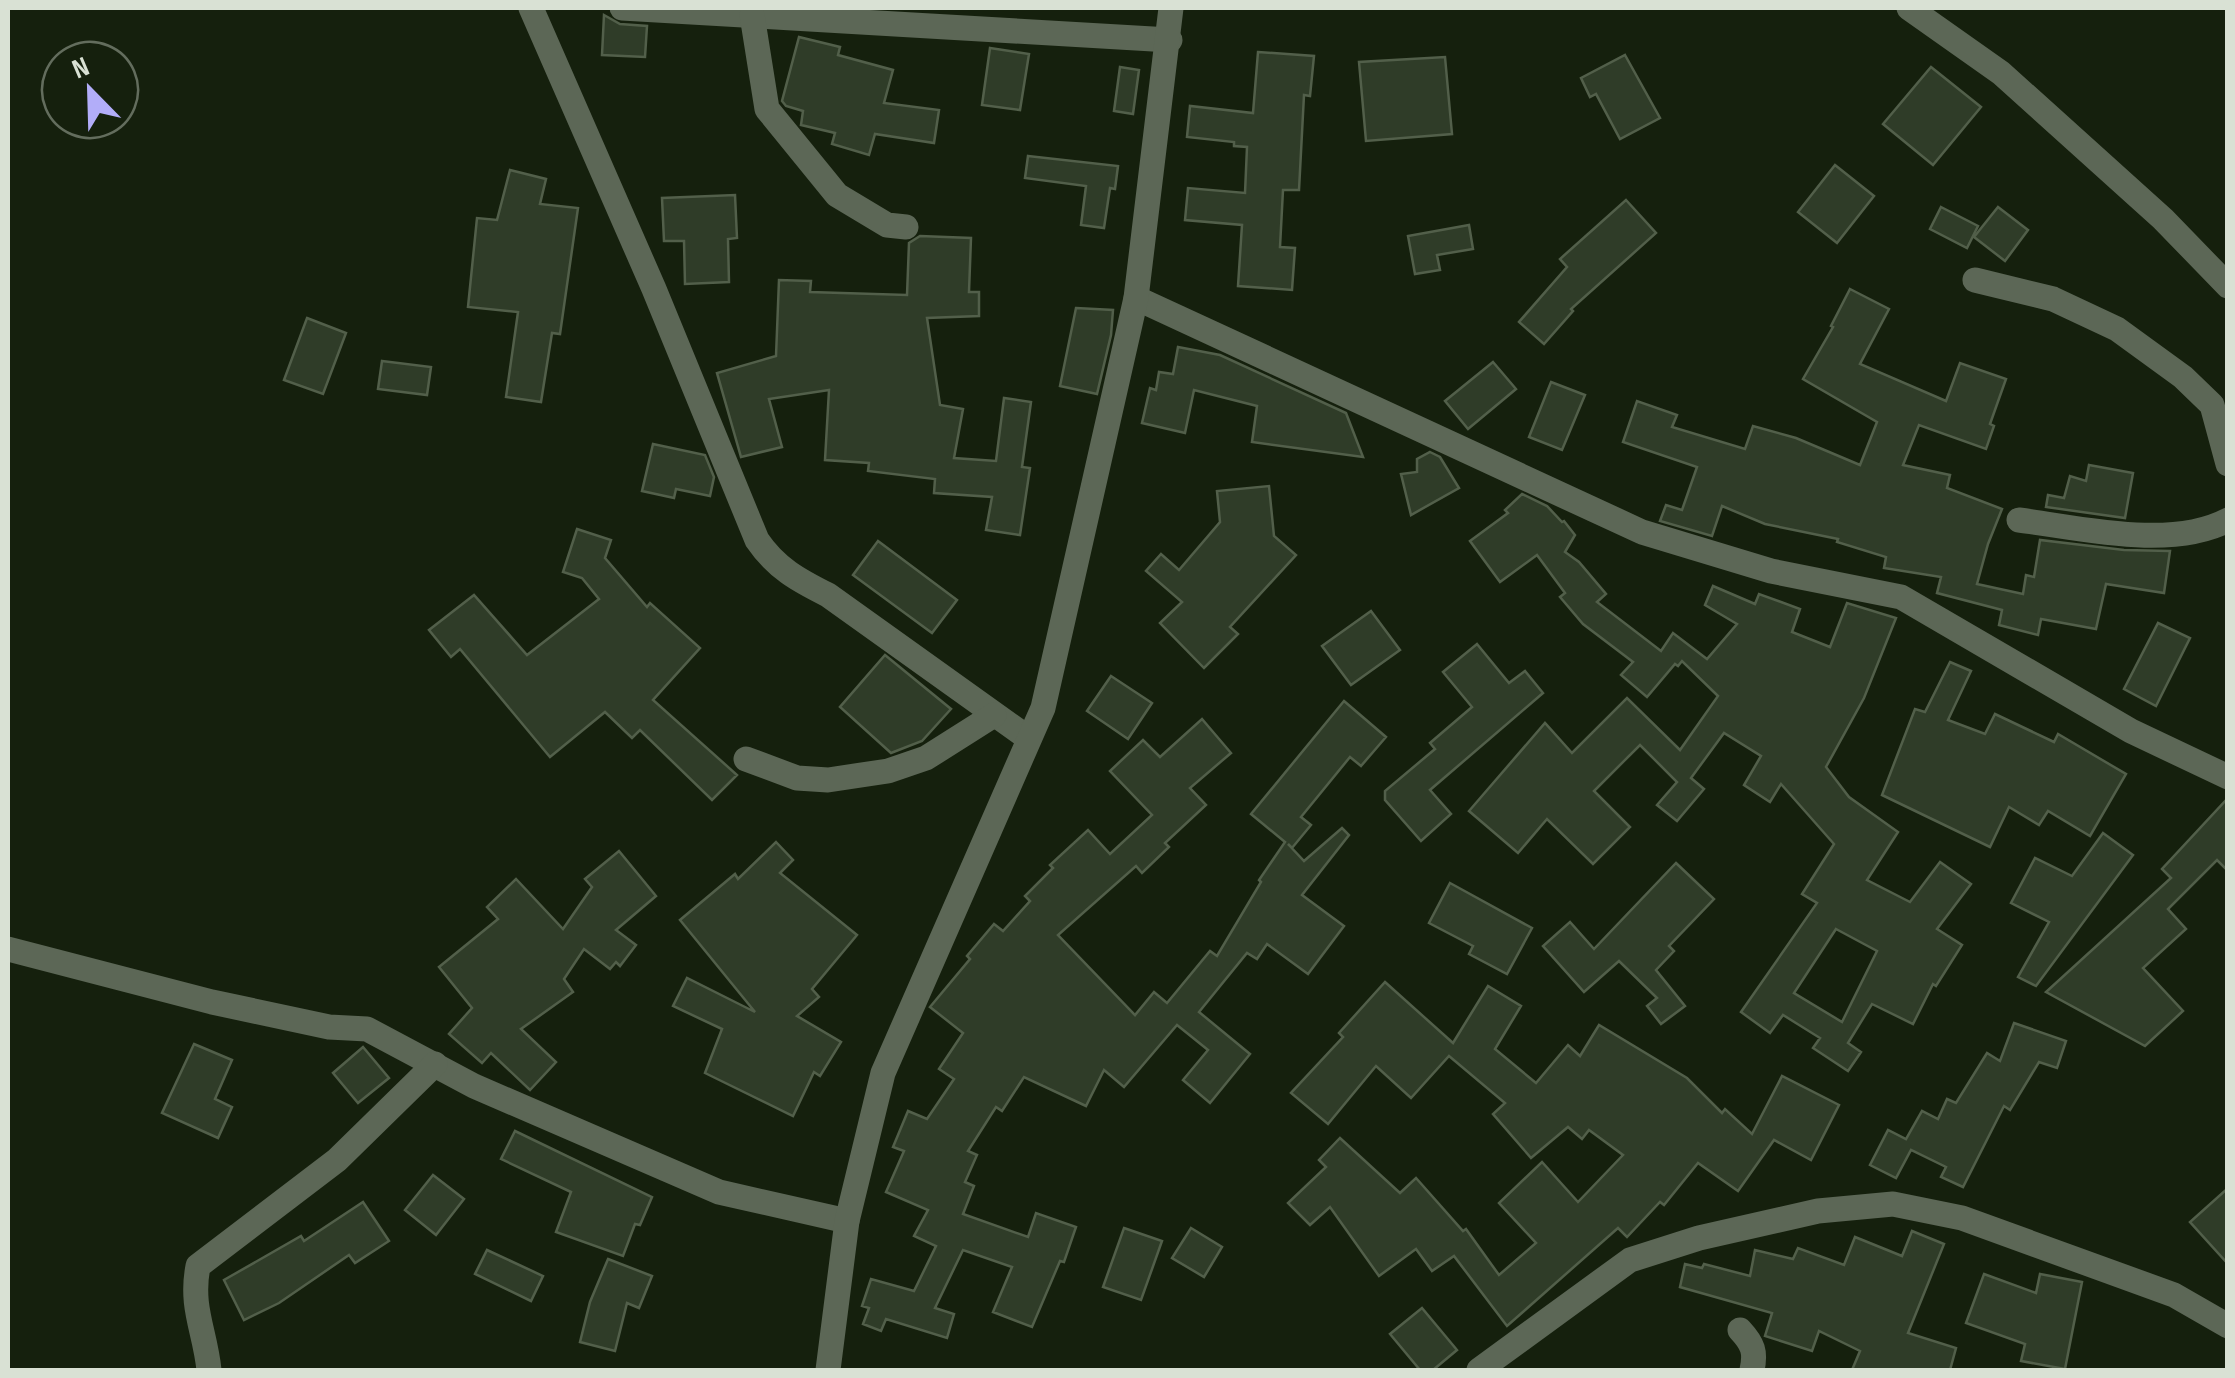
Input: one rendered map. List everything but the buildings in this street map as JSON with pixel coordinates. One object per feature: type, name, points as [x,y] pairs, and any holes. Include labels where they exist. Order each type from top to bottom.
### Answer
[{"type":"street","points":[[531,8],[654,289],[757,540],[771,560],[795,579],[828,595],[1028,738]]},
{"type":"street","points":[[622,8],[1170,40]]},
{"type":"street","points":[[828,1370],[847,1221],[883,1073],[1043,708],[1136,298],[1171,8]]},
{"type":"street","points":[[1909,8],[2001,73],[2163,220],[2228,286]]},
{"type":"street","points":[[752,15],[767,109],[837,195],[888,225],[906,227]]},
{"type":"street","points":[[1975,280],[2053,299],[2118,329],[2182,377],[2212,406],[2228,464]]},
{"type":"street","points":[[1136,298],[1642,532],[1772,570],[1901,597],[2132,731],[2228,777]]},
{"type":"street","points":[[2019,520],[2144,534],[2190,534],[2228,520]]},
{"type":"street","points":[[746,759],[797,778],[828,780],[888,771],[926,758],[994,714]]},
{"type":"street","points":[[8,949],[212,1002],[329,1027],[368,1029],[474,1086],[719,1192],[847,1221]]},
{"type":"street","points":[[209,1370],[192,1295],[198,1266],[337,1160],[435,1064]]},
{"type":"street","points":[[1478,1370],[1630,1260],[1699,1238],[1818,1211],[1893,1204],[1962,1218],[2174,1296],[2228,1326]]},
{"type":"street","points":[[1740,1330],[1752,1343],[1752,1370]]}]
